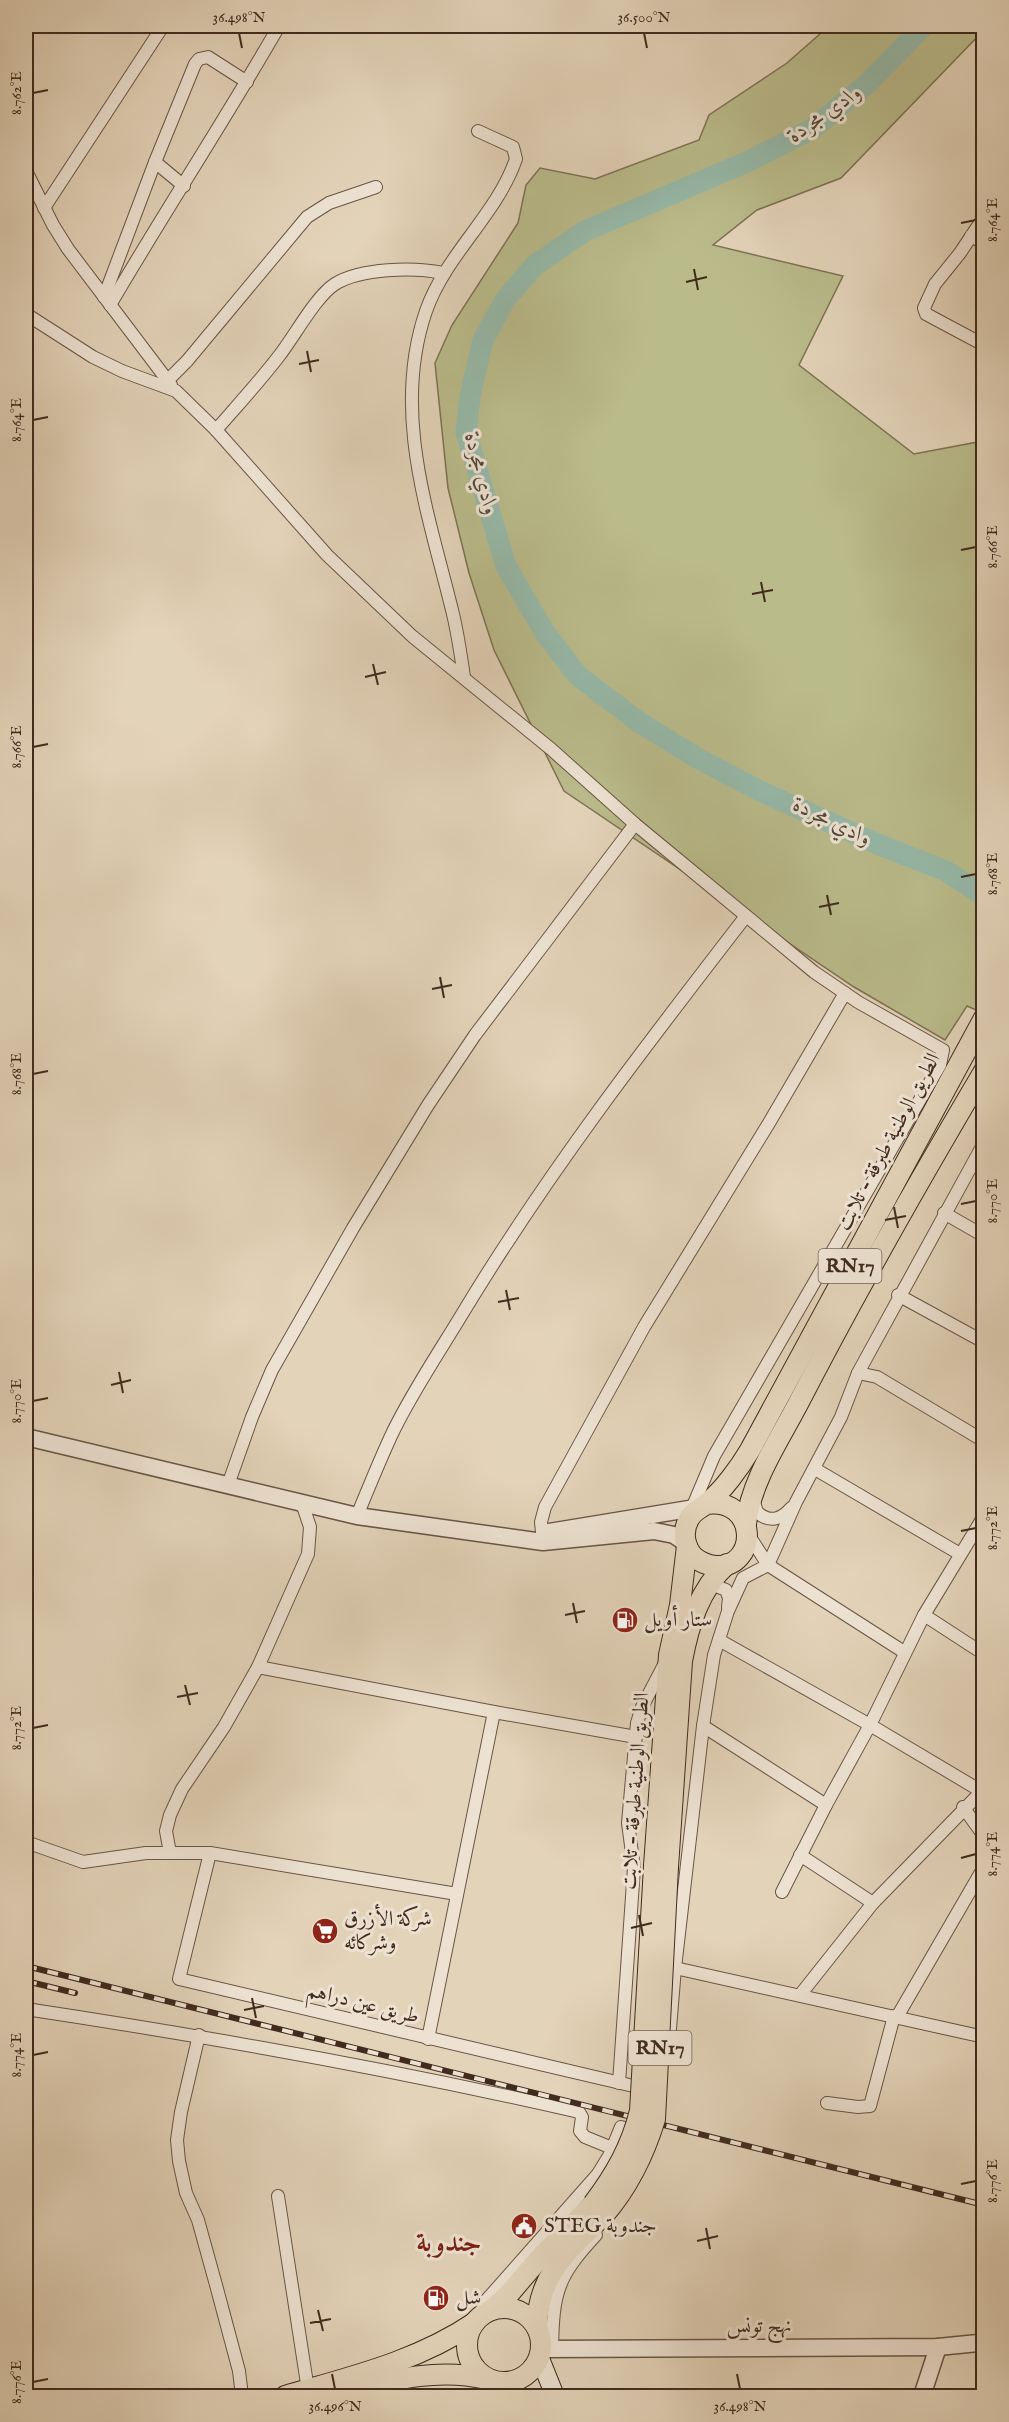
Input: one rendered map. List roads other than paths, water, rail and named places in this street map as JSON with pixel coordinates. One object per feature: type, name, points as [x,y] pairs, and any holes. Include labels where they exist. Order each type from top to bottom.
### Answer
[{"type":"main road","name":"الطريق الوطنية طبرقة - تلابت","points":[[697,1510],[741,1466],[983,1019]]},
{"type":"main road","name":"الطريق الوطنية طبرقة - تلابت","points":[[743,1522],[753,1493],[824,1354],[900,1215],[984,1071]]},
{"type":"main road","points":[[697,1510],[717,1503],[727,1505],[743,1522]]},
{"type":"main road","name":"RN17","points":[[686,1545],[685,1535],[697,1510]]},
{"type":"main road","name":"RN17","points":[[730,1563],[742,1554],[746,1544],[743,1522]]},
{"type":"main road","name":"الطريق الوطنية طبرقة - تلابت","points":[[661,1867],[669,1655],[680,1605],[686,1545]]},
{"type":"main road","points":[[686,1545],[699,1561],[708,1565],[730,1563]]},
{"type":"main road","name":"الطريق الوطنية طبرقة - تلابت","points":[[537,2328],[538,2301],[553,2270],[599,2210],[636,2128],[640,2111],[682,1661],[694,1611],[714,1576],[730,1563]]},
{"type":"main road","name":"الطريق الوطنية طبرقة - تلابت","points":[[331,2397],[416,2366],[509,2294],[538,2260],[599,2210]]},
{"type":"main road","points":[[515,2397],[479,2373],[468,2355],[469,2333],[482,2316],[501,2308],[522,2313],[537,2328]]},
{"type":"main road","name":"RN17","points":[[492,2380],[506,2383],[527,2374],[544,2352],[537,2328]]},
{"type":"main road","points":[[544,2352],[555,2397]]},
{"type":"main road","name":"الطريق الوطنية طبرقة - تلابت","points":[[285,2397],[416,2366],[492,2380]]},
{"type":"street","points":[[44,208],[163,26]]},
{"type":"street","points":[[107,301],[184,186],[279,26]]},
{"type":"street","points":[[107,301],[155,162],[195,64],[199,59],[208,57],[247,82]]},
{"type":"street","points":[[464,677],[453,616],[418,477],[414,446],[412,377],[426,312],[443,273],[481,223],[516,159],[513,147],[478,131]]},
{"type":"street","points":[[155,162],[184,186]]},
{"type":"street","points":[[26,171],[68,249],[176,391],[216,430],[327,555],[412,636],[551,749],[635,824],[814,972],[884,1017],[941,1047],[944,1054],[940,1065],[714,1456],[697,1510],[543,1538]]},
{"type":"street","points":[[168,380],[188,361],[307,217],[321,207],[376,187]]},
{"type":"street","points":[[984,217],[935,284],[924,308],[926,314],[984,345]]},
{"type":"street","points":[[971,236],[984,243]]},
{"type":"street","points":[[216,430],[278,357],[332,285],[349,278],[389,270],[416,269],[443,273]]},
{"type":"street","points":[[26,314],[93,357],[122,371],[176,391]]},
{"type":"street","points":[[228,1485],[252,1417],[272,1370],[352,1228],[422,1114],[475,1035],[635,824]]},
{"type":"street","points":[[357,1516],[392,1435],[449,1335],[525,1215],[621,1079],[746,916]]},
{"type":"street","points":[[543,1538],[541,1522],[545,1507],[644,1327],[757,1143],[845,993]]},
{"type":"street","points":[[984,1143],[898,1295],[858,1373],[841,1417],[796,1502],[768,1565],[743,1578],[728,1611],[709,1683],[675,1968],[984,2037]]},
{"type":"street","points":[[944,1213],[984,1236]]},
{"type":"street","points":[[898,1295],[984,1342]]},
{"type":"street","points":[[858,1373],[877,1377],[984,1441]]},
{"type":"street","points":[[26,1437],[357,1516],[512,1538],[654,1531],[674,1535],[686,1545]]},
{"type":"street","points":[[714,1456],[716,1474],[722,1487],[768,1565],[904,1652]]},
{"type":"street","points":[[815,1469],[960,1554]]},
{"type":"street","points":[[753,1493],[755,1509],[768,1519],[780,1518],[796,1502]]},
{"type":"street","points":[[170,1853],[166,1831],[170,1815],[182,1789],[224,1727],[258,1667],[308,1554],[310,1527],[302,1503]]},
{"type":"street","points":[[782,1892],[870,1725],[904,1652],[984,1516]]},
{"type":"street","points":[[730,1563],[768,1565]]},
{"type":"street","points":[[706,1589],[716,1586],[726,1590],[729,1598],[728,1611]]},
{"type":"street","points":[[924,1615],[984,1654]]},
{"type":"street","points":[[719,1640],[982,1790],[873,1903],[800,1995]]},
{"type":"street","points":[[619,2083],[634,1868],[628,1823],[637,1723],[642,1707],[669,1655]]},
{"type":"street","points":[[258,1667],[494,1713],[636,1737]]},
{"type":"street","points":[[428,2039],[494,1713]]},
{"type":"street","points":[[703,1726],[826,1805]]},
{"type":"street","points":[[963,1808],[984,1836]]},
{"type":"street","points":[[26,1842],[83,1862],[146,1853],[210,1853],[457,1894]]},
{"type":"street","name":"طريق عين دراهم","points":[[210,1853],[179,1979],[664,2093],[675,1968]]},
{"type":"street","points":[[800,1855],[873,1903]]},
{"type":"street","points":[[827,2103],[858,2107],[870,2106],[896,2017],[984,1867]]},
{"type":"street","points":[[26,2009],[199,2035],[476,2089],[579,2112],[582,2117],[580,2131],[585,2137],[612,2148]]},
{"type":"street","points":[[199,2035],[181,2112],[177,2140],[179,2161],[186,2193],[198,2220],[239,2371],[242,2397]]},
{"type":"street","points":[[482,2316],[483,2304],[598,2174],[621,2127],[659,2135],[637,2186],[608,2223],[573,2260],[562,2278],[544,2352]]},
{"type":"street","points":[[278,2196],[308,2390]]},
{"type":"street","name":"نهج تونس","points":[[544,2352],[938,2347],[982,2340]]},
{"type":"street","points":[[922,2397],[938,2347]]},
{"type":"waterway","name":"وادي مجردة","points":[[924,26],[867,84],[812,129],[749,161],[585,231],[535,265],[505,300],[483,340],[470,396],[466,432],[506,566],[545,633],[578,676],[639,722],[697,758],[760,791],[880,845],[946,871],[984,896]]},
{"type":"railway","points":[[26,1966],[984,2205]]},
{"type":"railway","points":[[26,1981],[75,1993]]},
{"type":"place","name":"ستار أويل","points":[[625,1620]]},
{"type":"place","name":"شركة الأزرق وشركائه","points":[[325,1931]]},
{"type":"place","name":"STEG جندوبة","points":[[524,2226]]},
{"type":"place","name":"شل","points":[[436,2298]]},
{"type":"district","name":"جندوبة","points":[[449,2244]]}]
